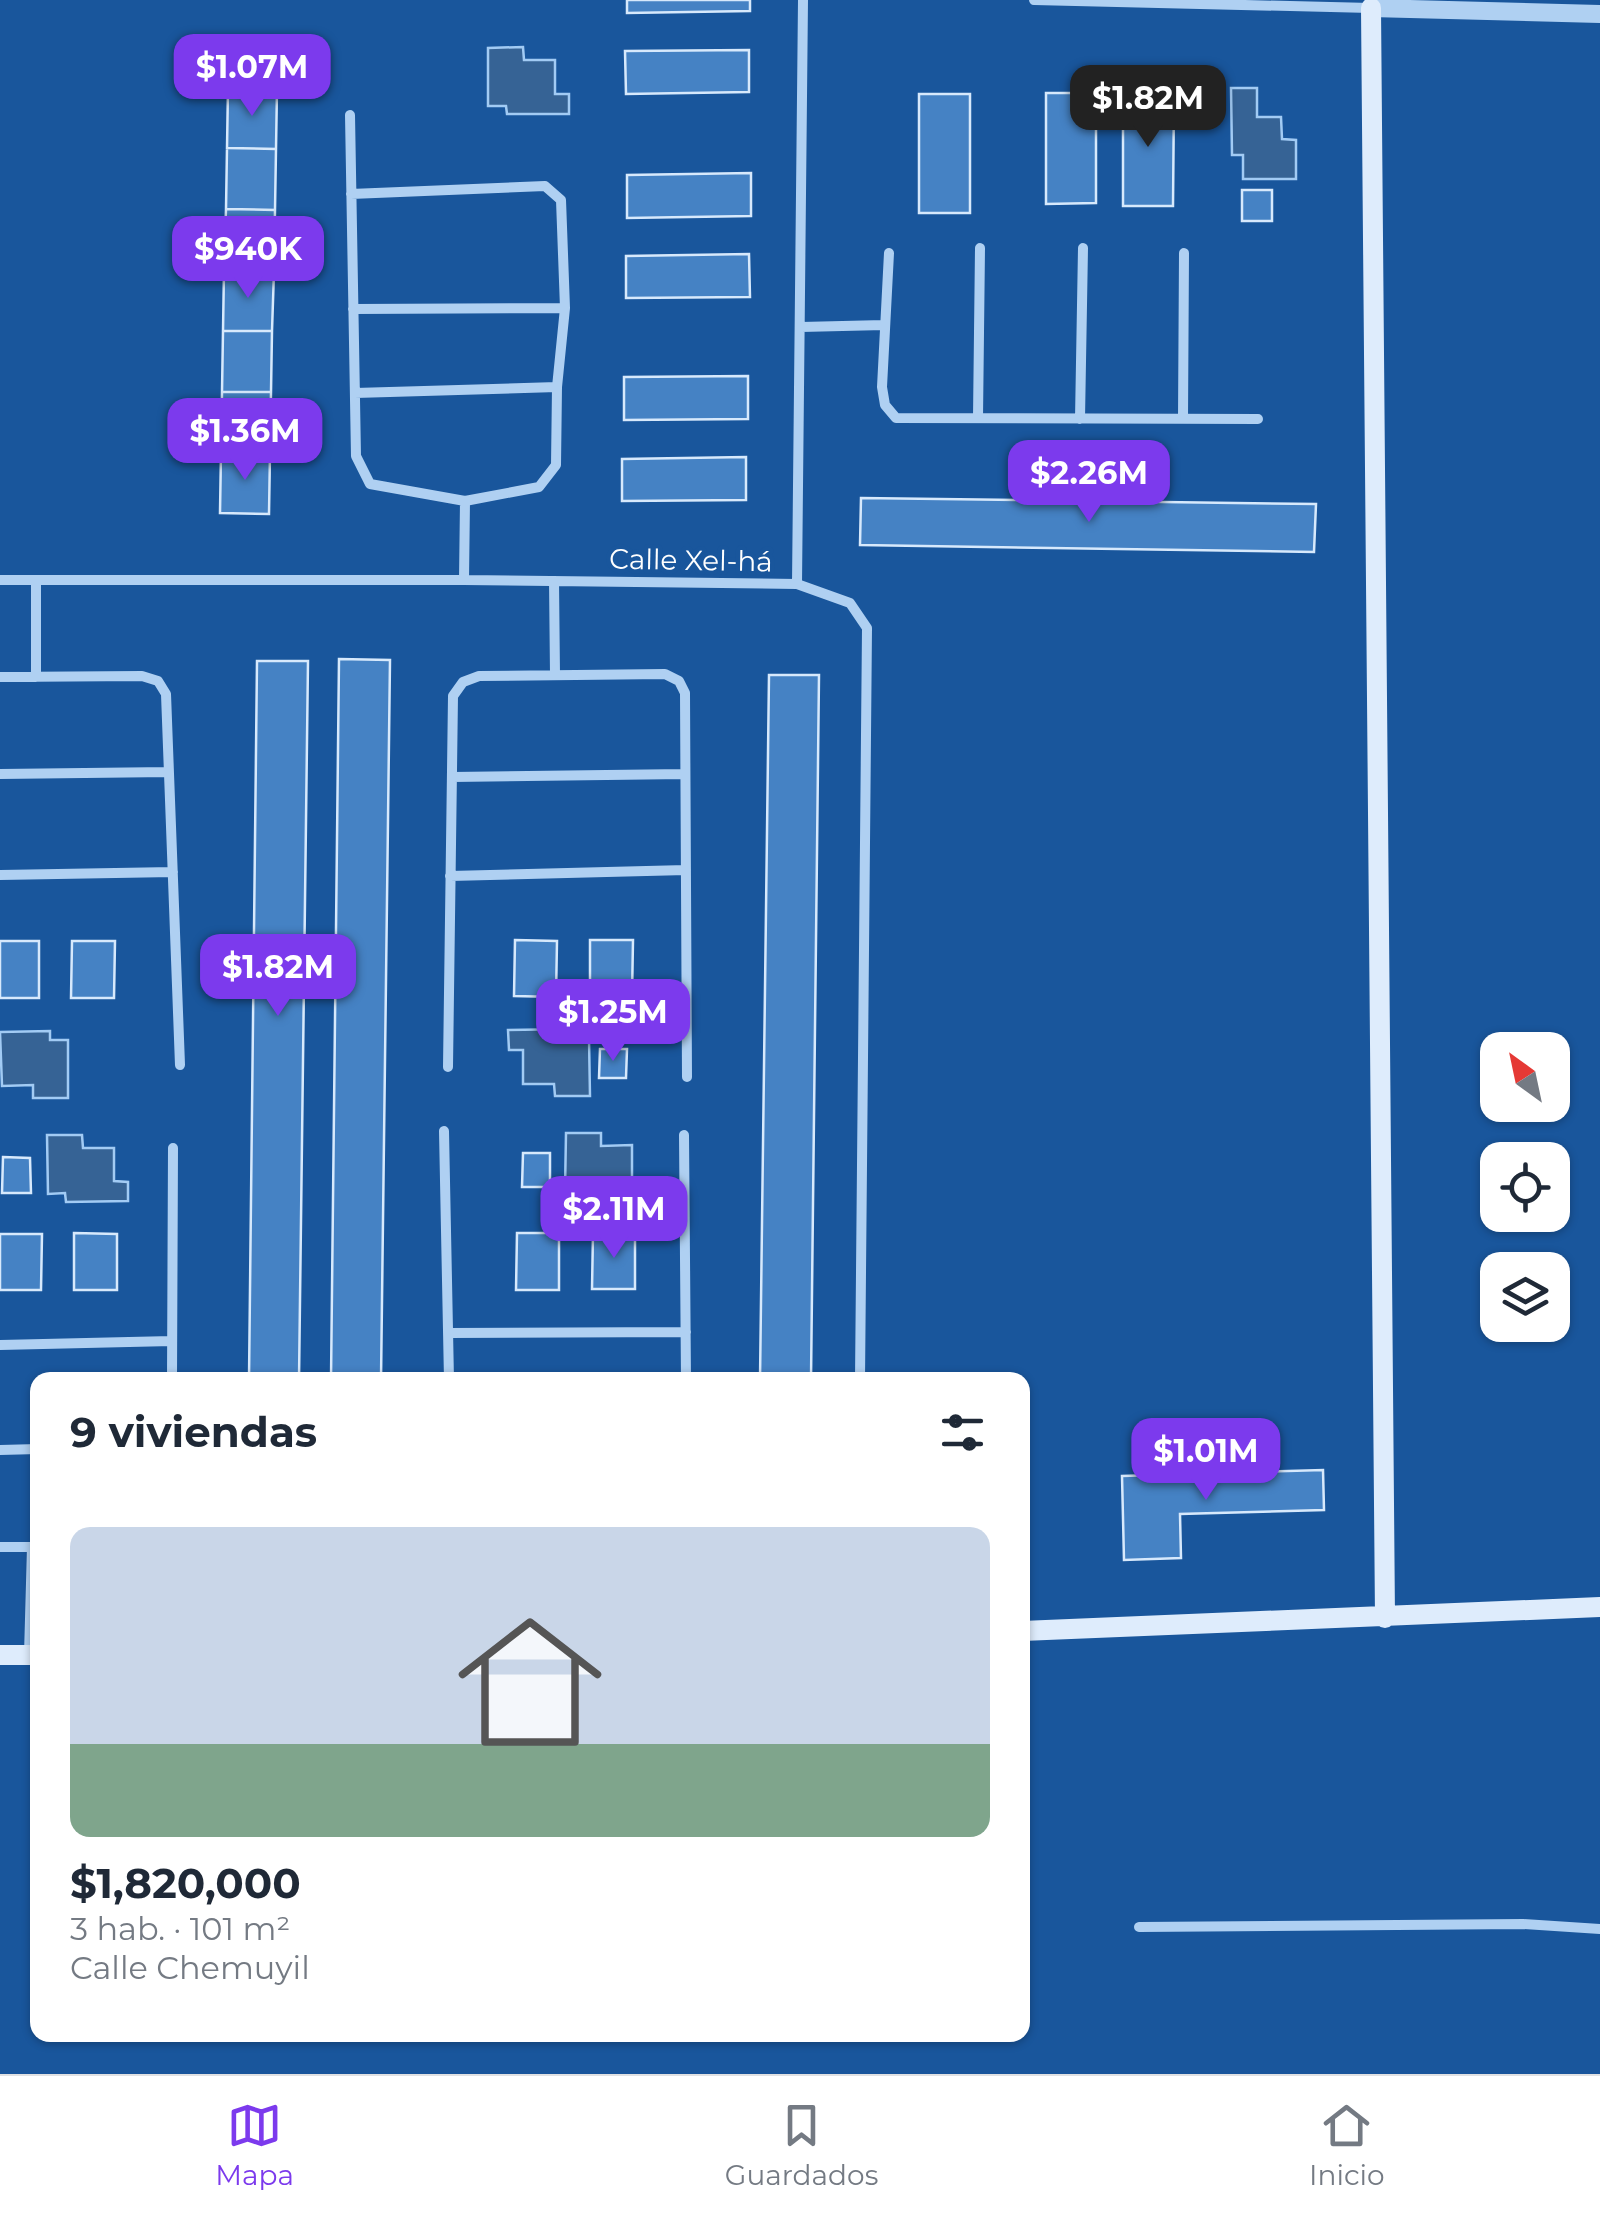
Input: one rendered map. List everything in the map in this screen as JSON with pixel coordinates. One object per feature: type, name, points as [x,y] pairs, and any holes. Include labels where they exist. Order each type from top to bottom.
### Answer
[{"type":"main road","points":[[1371,8],[1384,1618]]},
{"type":"main road","points":[[1030,1631],[1600,1607]]},
{"type":"main road","points":[[0,1655],[30,1655]]},
{"type":"street","name":"Calle Xel-há","points":[[0,580],[797,584],[804,0]]},
{"type":"street","points":[[1034,0],[1600,14]]},
{"type":"street","points":[[350,115],[351,194],[353,309],[356,456],[370,484],[465,502],[539,487],[556,464],[557,387],[565,308],[561,200],[545,186],[351,194]]},
{"type":"street","points":[[978,418],[980,248]]},
{"type":"street","points":[[1080,419],[1083,248]]},
{"type":"street","points":[[889,253],[882,387],[884,405],[896,418],[1258,419]]},
{"type":"street","points":[[1183,419],[1184,253]]},
{"type":"street","points":[[353,309],[565,308]]},
{"type":"street","points":[[801,327],[884,325]]},
{"type":"street","points":[[355,392],[557,387]]},
{"type":"street","points":[[464,580],[465,502]]},
{"type":"street","points":[[36,580],[36,676]]},
{"type":"street","points":[[554,581],[554,675]]},
{"type":"street","points":[[797,584],[850,604],[866,628],[860,1372]]},
{"type":"street","points":[[448,1067],[453,696],[463,682],[480,676],[665,674],[678,681],[685,693],[687,1077]]},
{"type":"street","points":[[0,677],[142,676],[158,681],[166,694],[180,1065]]},
{"type":"street","points":[[0,774],[169,772]]},
{"type":"street","points":[[452,777],[686,774]]},
{"type":"street","points":[[450,876],[686,870]]},
{"type":"street","points":[[0,875],[172,872]]},
{"type":"street","points":[[444,1132],[448,1372]]},
{"type":"street","points":[[684,1135],[686,1372]]},
{"type":"street","points":[[172,1372],[174,1148]]},
{"type":"street","points":[[448,1333],[686,1332]]},
{"type":"street","points":[[0,1346],[172,1341]]},
{"type":"street","points":[[0,1450],[30,1449]]},
{"type":"street","points":[[0,1547],[30,1547]]},
{"type":"street","points":[[1139,1927],[1524,1924],[1600,1929]]},
{"type":"water","points":[[523,47],[524,60],[555,60],[555,94],[569,94],[569,114],[507,114],[506,106],[488,106],[488,48]]},
{"type":"water","points":[[1231,88],[1257,88],[1257,117],[1281,117],[1282,139],[1296,140],[1296,179],[1243,179],[1243,155],[1232,155]]},
{"type":"water","points":[[571,1029],[572,1038],[589,1038],[590,1096],[555,1096],[554,1084],[523,1084],[523,1050],[509,1050],[508,1030]]},
{"type":"water","points":[[50,1031],[50,1040],[68,1040],[68,1098],[33,1098],[33,1085],[2,1086],[0,1032]]},
{"type":"water","points":[[566,1133],[601,1133],[601,1146],[632,1145],[632,1179],[646,1179],[646,1199],[584,1199],[583,1191],[565,1191]]},
{"type":"water","points":[[47,1135],[82,1135],[83,1148],[114,1148],[114,1181],[128,1182],[128,1201],[66,1202],[65,1193],[48,1194]]},
{"type":"building","points":[[627,0],[750,0],[750,11],[627,13]]},
{"type":"building","points":[[749,50],[749,92],[626,94],[625,51]]},
{"type":"building","points":[[228,88],[277,89],[276,149],[227,148]]},
{"type":"building","points":[[1046,93],[1096,93],[1096,203],[1046,204]]},
{"type":"building","points":[[919,94],[970,94],[970,213],[919,213]]},
{"type":"building","points":[[1123,95],[1174,95],[1173,206],[1123,206]]},
{"type":"building","points":[[227,148],[276,149],[275,210],[226,209]]},
{"type":"building","points":[[751,173],[751,216],[627,218],[627,175]]},
{"type":"building","points":[[1242,190],[1272,190],[1272,221],[1242,221]]},
{"type":"building","points":[[226,209],[275,210],[274,271],[224,270]]},
{"type":"building","points":[[749,254],[750,297],[626,298],[626,256]]},
{"type":"building","points":[[224,270],[274,271],[272,331],[223,331]]},
{"type":"building","points":[[223,331],[272,331],[271,392],[222,392]]},
{"type":"building","points":[[748,376],[748,419],[624,420],[624,377]]},
{"type":"building","points":[[222,392],[271,392],[270,453],[221,452]]},
{"type":"building","points":[[221,452],[270,453],[269,514],[220,513]]},
{"type":"building","points":[[746,457],[746,500],[622,501],[622,459]]},
{"type":"building","points":[[861,498],[1316,504],[1314,552],[860,545]]},
{"type":"building","points":[[339,659],[390,660],[381,1372],[331,1372]]},
{"type":"building","points":[[257,661],[308,661],[299,1372],[249,1372]]},
{"type":"building","points":[[769,675],[819,675],[811,1372],[760,1372]]},
{"type":"building","points":[[515,940],[557,941],[556,997],[514,996]]},
{"type":"building","points":[[590,940],[633,940],[632,997],[590,996]]},
{"type":"building","points":[[0,941],[39,941],[39,998],[0,998]]},
{"type":"building","points":[[72,941],[115,941],[114,998],[71,998]]},
{"type":"building","points":[[600,1049],[627,1049],[626,1078],[599,1078]]},
{"type":"building","points":[[523,1153],[550,1153],[550,1187],[522,1187]]},
{"type":"building","points":[[3,1157],[30,1158],[31,1193],[2,1193]]},
{"type":"building","points":[[74,1233],[117,1234],[117,1290],[74,1290]]},
{"type":"building","points":[[517,1233],[559,1233],[559,1290],[516,1290]]},
{"type":"building","points":[[593,1233],[635,1233],[635,1289],[592,1289]]},
{"type":"building","points":[[0,1234],[42,1234],[41,1290],[0,1290]]},
{"type":"building","points":[[1323,1470],[1324,1510],[1180,1514],[1181,1558],[1124,1560],[1122,1476]]}]
